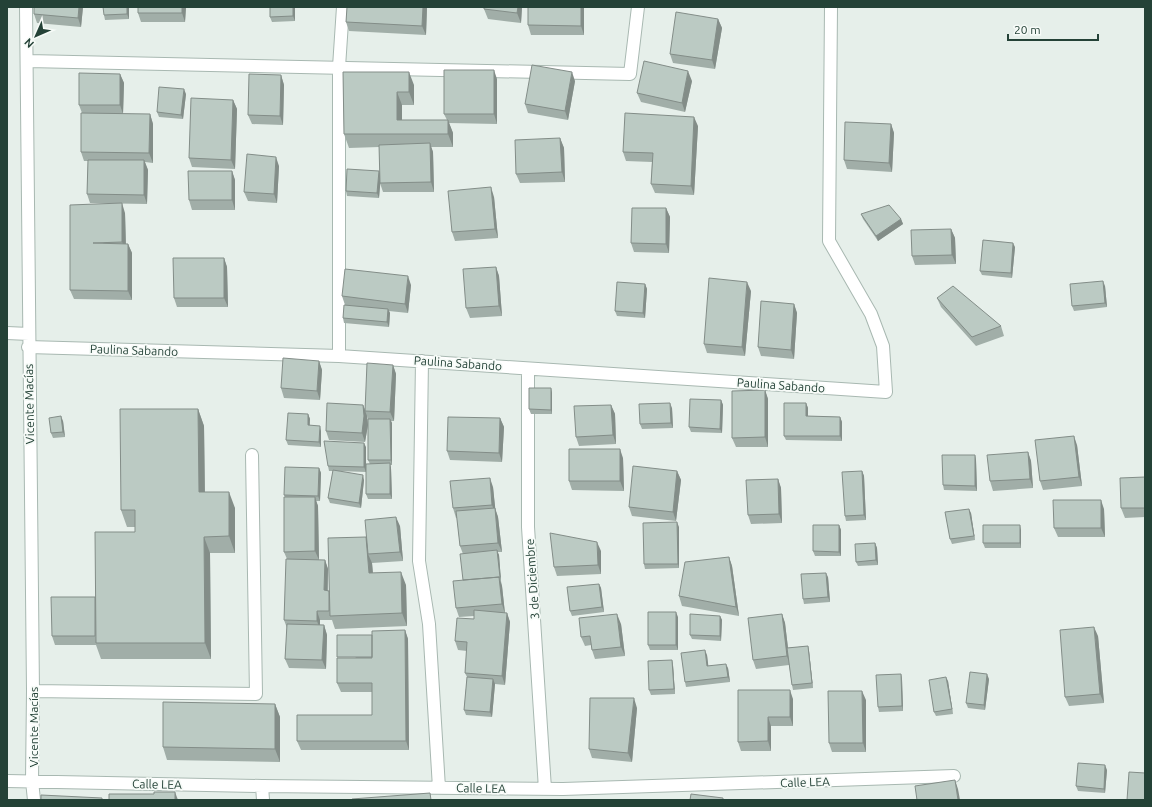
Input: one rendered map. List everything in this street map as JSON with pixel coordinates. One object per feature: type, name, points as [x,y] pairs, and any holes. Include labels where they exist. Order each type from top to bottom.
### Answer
[{"type":"street","name":"Vicente Macías","points":[[26,7],[28,61],[30,334],[28,347],[33,691],[32,781],[34,800]]},
{"type":"street","points":[[339,356],[339,67],[343,7]]},
{"type":"street","points":[[28,61],[630,74],[638,7]]},
{"type":"street","name":"Paulina Sabando","points":[[28,347],[339,356],[886,392],[883,346],[871,314],[829,241],[831,7]]},
{"type":"street","points":[[7,333],[30,334]]},
{"type":"street","points":[[422,361],[419,561],[429,624],[439,788]]},
{"type":"street","name":"3 de Diciembre","points":[[528,368],[528,528],[545,789]]},
{"type":"street","points":[[33,691],[256,694],[252,455]]},
{"type":"street","name":"Calle LEA","points":[[7,781],[262,786],[545,789],[563,794],[954,776]]},
{"type":"street","points":[[262,786],[263,800]]},
{"type":"building","points":[[34,7],[79,7],[78,18],[34,14]]},
{"type":"building","points":[[103,7],[127,7],[127,14],[104,15]]},
{"type":"building","points":[[138,7],[182,7],[182,13],[138,13]]},
{"type":"building","points":[[270,7],[293,7],[293,16],[270,17]]},
{"type":"building","points":[[347,7],[423,7],[422,26],[346,22]]},
{"type":"building","points":[[484,7],[518,7],[517,13],[484,9]]},
{"type":"building","points":[[528,7],[581,7],[581,26],[528,25]]},
{"type":"building","points":[[676,12],[718,19],[712,60],[670,54]]},
{"type":"building","points":[[644,61],[688,71],[682,103],[637,93]]},
{"type":"building","points":[[532,65],[572,72],[565,111],[525,104]]},
{"type":"building","points":[[444,70],[494,70],[494,114],[444,114]]},
{"type":"building","points":[[343,72],[409,72],[409,92],[397,92],[397,120],[448,120],[448,134],[344,134]]},
{"type":"building","points":[[79,73],[120,74],[120,105],[79,105]]},
{"type":"building","points":[[249,74],[281,75],[280,116],[248,115]]},
{"type":"building","points":[[159,87],[184,89],[181,115],[157,112]]},
{"type":"building","points":[[191,98],[233,100],[231,160],[189,158]]},
{"type":"building","points":[[81,113],[150,114],[149,153],[81,152]]},
{"type":"building","points":[[625,113],[694,117],[691,186],[651,184],[653,153],[623,152]]},
{"type":"building","points":[[845,122],[891,124],[889,163],[844,160]]},
{"type":"building","points":[[560,138],[562,172],[516,174],[515,140]]},
{"type":"building","points":[[430,143],[431,182],[380,183],[379,145]]},
{"type":"building","points":[[247,154],[276,157],[274,194],[244,192]]},
{"type":"building","points":[[88,160],[144,160],[144,195],[87,194]]},
{"type":"building","points":[[347,169],[379,171],[377,193],[346,191]]},
{"type":"building","points":[[188,171],[232,171],[232,200],[189,200]]},
{"type":"building","points":[[491,187],[495,229],[452,232],[448,191]]},
{"type":"building","points":[[122,203],[122,242],[93,243],[128,244],[128,291],[70,290],[70,205]]},
{"type":"building","points":[[889,205],[901,219],[876,236],[861,214]]},
{"type":"building","points":[[632,208],[666,208],[666,244],[631,243]]},
{"type":"building","points":[[951,229],[952,255],[912,256],[911,230]]},
{"type":"building","points":[[983,240],[1013,243],[1011,273],[980,271]]},
{"type":"building","points":[[173,258],[224,258],[224,298],[174,298]]},
{"type":"building","points":[[496,267],[499,306],[466,308],[463,269]]},
{"type":"building","points":[[345,269],[408,276],[405,304],[342,296]]},
{"type":"building","points":[[709,278],[747,282],[742,347],[704,344]]},
{"type":"building","points":[[1103,281],[1105,303],[1072,306],[1070,284]]},
{"type":"building","points":[[617,282],[645,284],[643,313],[615,311]]},
{"type":"building","points":[[953,286],[1001,326],[972,337],[937,298]]},
{"type":"building","points":[[761,301],[794,304],[791,350],[758,347]]},
{"type":"building","points":[[344,305],[388,309],[387,322],[343,318]]},
{"type":"building","points":[[283,358],[319,361],[317,391],[281,388]]},
{"type":"building","points":[[367,363],[393,365],[390,412],[365,411]]},
{"type":"building","points":[[529,388],[551,388],[551,410],[529,409]]},
{"type":"building","points":[[765,390],[765,437],[732,438],[732,391]]},
{"type":"building","points":[[690,399],[721,400],[720,429],[689,427]]},
{"type":"building","points":[[327,403],[363,405],[364,416],[362,433],[326,431]]},
{"type":"building","points":[[670,403],[671,423],[640,424],[639,404]]},
{"type":"building","points":[[784,403],[806,403],[806,416],[840,417],[840,436],[784,436]]},
{"type":"building","points":[[611,405],[613,435],[576,437],[574,406]]},
{"type":"building","points":[[120,409],[198,409],[199,492],[229,492],[229,536],[204,537],[205,643],[96,643],[95,532],[135,532],[135,510],[121,510]]},
{"type":"building","points":[[288,413],[308,414],[308,425],[320,426],[319,442],[286,440]]},
{"type":"building","points":[[61,416],[63,432],[51,433],[49,418]]},
{"type":"building","points":[[448,417],[500,418],[499,453],[447,451]]},
{"type":"building","points":[[368,419],[390,419],[391,460],[368,460]]},
{"type":"building","points":[[1074,436],[1079,477],[1040,481],[1035,440]]},
{"type":"building","points":[[324,441],[364,443],[364,467],[328,466]]},
{"type":"building","points":[[569,449],[620,449],[620,481],[569,481]]},
{"type":"building","points":[[1028,452],[1030,479],[990,481],[987,455]]},
{"type":"building","points":[[942,455],[975,455],[975,486],[943,485]]},
{"type":"building","points":[[390,463],[390,494],[366,494],[366,464]]},
{"type":"building","points":[[633,466],[677,471],[673,512],[629,507]]},
{"type":"building","points":[[285,467],[319,468],[318,496],[284,495]]},
{"type":"building","points":[[333,470],[363,475],[359,503],[328,498]]},
{"type":"building","points":[[862,471],[864,515],[845,516],[842,472]]},
{"type":"building","points":[[1145,477],[1145,508],[1121,508],[1120,478]]},
{"type":"building","points":[[490,478],[492,505],[453,508],[450,481]]},
{"type":"building","points":[[778,479],[779,514],[748,515],[746,480]]},
{"type":"building","points":[[284,497],[315,497],[315,551],[284,552]]},
{"type":"building","points":[[1053,500],[1101,500],[1101,528],[1054,528]]},
{"type":"building","points":[[495,508],[498,543],[460,546],[456,511]]},
{"type":"building","points":[[969,509],[974,536],[950,539],[945,512]]},
{"type":"building","points":[[396,517],[400,552],[368,554],[365,520]]},
{"type":"building","points":[[677,522],[678,564],[644,564],[643,523]]},
{"type":"building","points":[[813,525],[839,525],[839,552],[813,551]]},
{"type":"building","points":[[983,525],[1020,525],[1020,543],[983,543]]},
{"type":"building","points":[[550,533],[597,542],[598,565],[554,567]]},
{"type":"building","points":[[366,537],[369,573],[401,572],[402,613],[330,616],[328,538]]},
{"type":"building","points":[[875,543],[876,560],[856,562],[855,544]]},
{"type":"building","points":[[497,550],[500,577],[463,580],[460,554]]},
{"type":"building","points":[[729,557],[736,607],[679,596],[685,562]]},
{"type":"building","points":[[286,559],[325,560],[324,590],[329,591],[329,611],[317,611],[317,621],[284,620]]},
{"type":"building","points":[[826,573],[828,597],[803,599],[801,574]]},
{"type":"building","points":[[499,577],[502,604],[456,608],[453,581]]},
{"type":"building","points":[[599,584],[602,607],[570,611],[567,587]]},
{"type":"building","points":[[51,597],[95,597],[95,636],[52,636]]},
{"type":"building","points":[[474,610],[507,613],[502,676],[465,673],[467,642],[455,641],[457,618],[474,619]]},
{"type":"building","points":[[648,612],[676,612],[676,645],[648,645]]},
{"type":"building","points":[[617,614],[621,647],[592,650],[590,636],[581,637],[579,618]]},
{"type":"building","points":[[690,614],[720,616],[720,636],[690,635]]},
{"type":"building","points":[[782,614],[787,656],[753,660],[748,618]]},
{"type":"building","points":[[287,624],[324,625],[322,660],[285,659]]},
{"type":"building","points":[[1094,627],[1100,694],[1065,697],[1060,630]]},
{"type":"building","points":[[405,630],[406,741],[297,741],[297,715],[372,715],[372,683],[337,683],[337,658],[372,658],[372,631]]},
{"type":"building","points":[[337,635],[372,635],[372,657],[337,657]]},
{"type":"building","points":[[808,646],[812,683],[792,685],[787,648]]},
{"type":"building","points":[[705,650],[707,666],[726,664],[728,677],[685,682],[681,653]]},
{"type":"building","points":[[672,660],[674,689],[649,690],[648,661]]},
{"type":"building","points":[[970,672],[987,674],[984,705],[966,703]]},
{"type":"building","points":[[901,674],[902,706],[878,707],[876,675]]},
{"type":"building","points":[[467,677],[493,679],[490,712],[464,710]]},
{"type":"building","points":[[946,677],[952,709],[934,712],[929,680]]},
{"type":"building","points":[[738,690],[790,690],[790,717],[768,717],[768,741],[738,742]]},
{"type":"building","points":[[828,691],[862,691],[863,743],[829,743]]},
{"type":"building","points":[[590,698],[634,698],[628,753],[589,749]]},
{"type":"building","points":[[163,702],[275,704],[275,749],[163,747]]},
{"type":"building","points":[[1078,763],[1105,765],[1104,789],[1076,786]]},
{"type":"building","points":[[1129,772],[1145,773],[1145,800],[1127,800]]},
{"type":"building","points":[[955,780],[958,800],[917,800],[915,786]]},
{"type":"building","points":[[154,792],[175,792],[175,800],[109,800],[109,794],[154,794]]},
{"type":"building","points":[[430,793],[431,800],[352,800],[352,799]]},
{"type":"building","points":[[691,794],[723,798],[723,800],[690,800]]},
{"type":"building","points":[[41,795],[102,798],[102,800],[41,800]]}]
